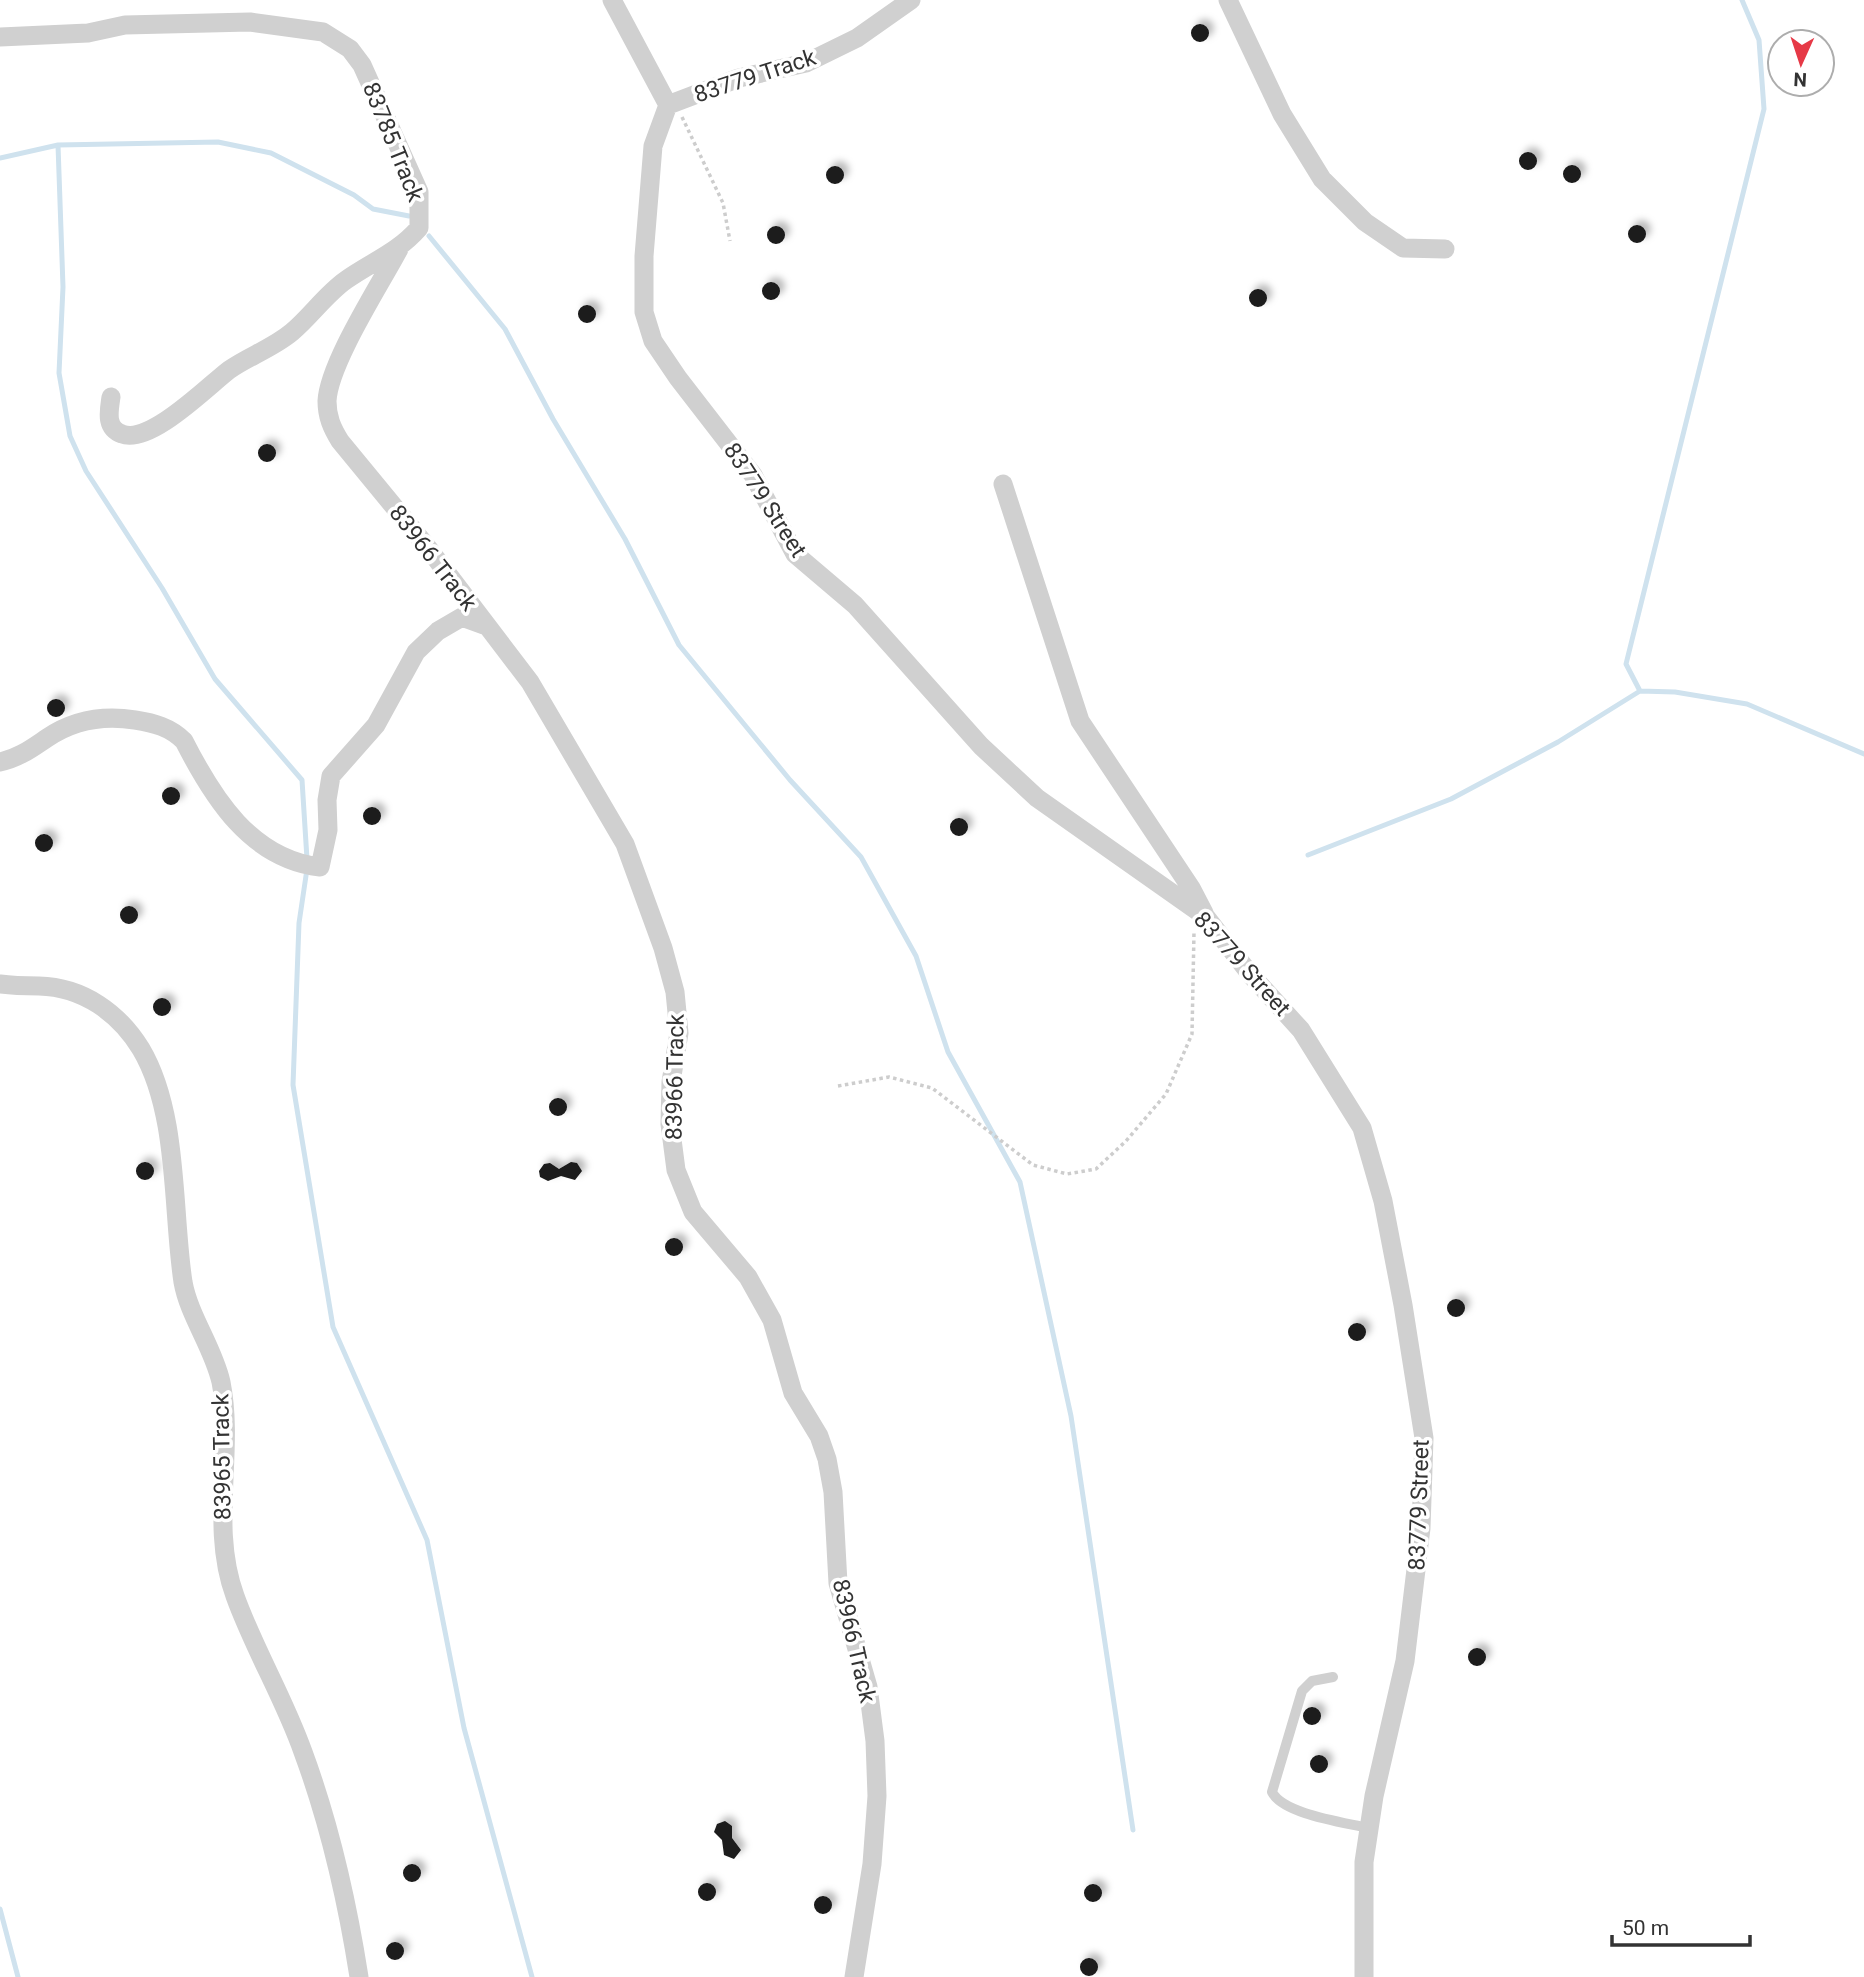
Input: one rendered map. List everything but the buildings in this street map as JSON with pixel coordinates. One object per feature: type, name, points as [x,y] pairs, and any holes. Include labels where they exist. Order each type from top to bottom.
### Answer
[{"type":"street","points":[[612,0],[672,104]]},
{"type":"street","name":"83779 Track","points":[[672,104],[739,78],[806,63],[857,38],[911,0]]},
{"type":"street","points":[[1228,0],[1282,114],[1322,179],[1365,222],[1403,248],[1445,249]]},
{"type":"street","name":"83785 Track","points":[[0,37],[88,33],[125,25],[164,23],[250,22],[323,32],[350,49],[362,65],[419,192],[419,228],[400,249],[344,281],[294,331],[230,370],[152,428],[123,435],[112,427],[109,418],[111,397]]},
{"type":"street","name":"83779 Street","points":[[672,104],[653,146],[643,285],[644,312],[653,341],[753,475],[795,554],[855,605],[981,746],[1037,798],[1200,913],[1301,1030],[1362,1128],[1382,1200],[1403,1305],[1424,1438],[1421,1528],[1405,1661],[1368,1828],[1364,1862],[1364,1977]]},
{"type":"street","name":"83966 Track","points":[[400,249],[338,366],[327,399],[329,423],[340,441],[428,548],[484,625],[530,681],[625,844],[676,992],[679,1033],[671,1082],[670,1124],[676,1170],[693,1212],[748,1278],[772,1320],[793,1393],[818,1436],[827,1459],[833,1492],[838,1583],[868,1687],[875,1741],[877,1796],[872,1864],[853,1977]]},
{"type":"street","points":[[1003,484],[1080,720],[1185,878],[1200,913]]},
{"type":"street","points":[[0,762],[31,750],[62,729],[96,718],[116,717],[160,725],[174,731],[184,741],[240,828],[270,851],[307,866],[320,867],[328,830],[327,800],[331,776],[376,726],[416,652],[438,631],[462,617],[484,625]]},
{"type":"street","name":"83965 Track","points":[[0,984],[41,986],[91,998],[131,1034],[143,1052],[156,1084],[171,1155],[186,1296],[210,1347],[221,1384],[222,1510],[227,1568],[235,1597],[287,1711],[319,1799],[344,1890],[359,1977]]},
{"type":"lane","points":[[1334,1677],[1311,1681],[1302,1692],[1272,1792],[1277,1801],[1289,1808],[1368,1828]]},
{"type":"path","points":[[672,104],[723,203],[730,241]]},
{"type":"path","points":[[838,1086],[889,1077],[932,1088],[1033,1165],[1067,1174],[1096,1169],[1126,1141],[1166,1094],[1192,1034],[1200,913]]},
{"type":"waterway","points":[[1742,0],[1759,40],[1764,109],[1626,664],[1640,691],[1675,692],[1747,704],[1864,754]]},
{"type":"waterway","points":[[0,158],[58,145],[218,142],[271,153],[354,195],[373,209],[409,216]]},
{"type":"waterway","points":[[58,145],[63,287],[59,373],[70,436],[86,471],[162,588],[215,679],[302,780],[307,859]]},
{"type":"waterway","points":[[429,236],[505,329],[553,419],[625,539],[679,645],[790,780],[861,857],[916,956],[948,1052],[1020,1182],[1071,1416],[1133,1830]]},
{"type":"waterway","points":[[1308,855],[1451,799],[1558,742],[1640,691]]},
{"type":"waterway","points":[[307,869],[299,923],[293,1085],[333,1327],[427,1540],[464,1728],[532,1977]]},
{"type":"waterway","points":[[0,1909],[18,1977]]}]
